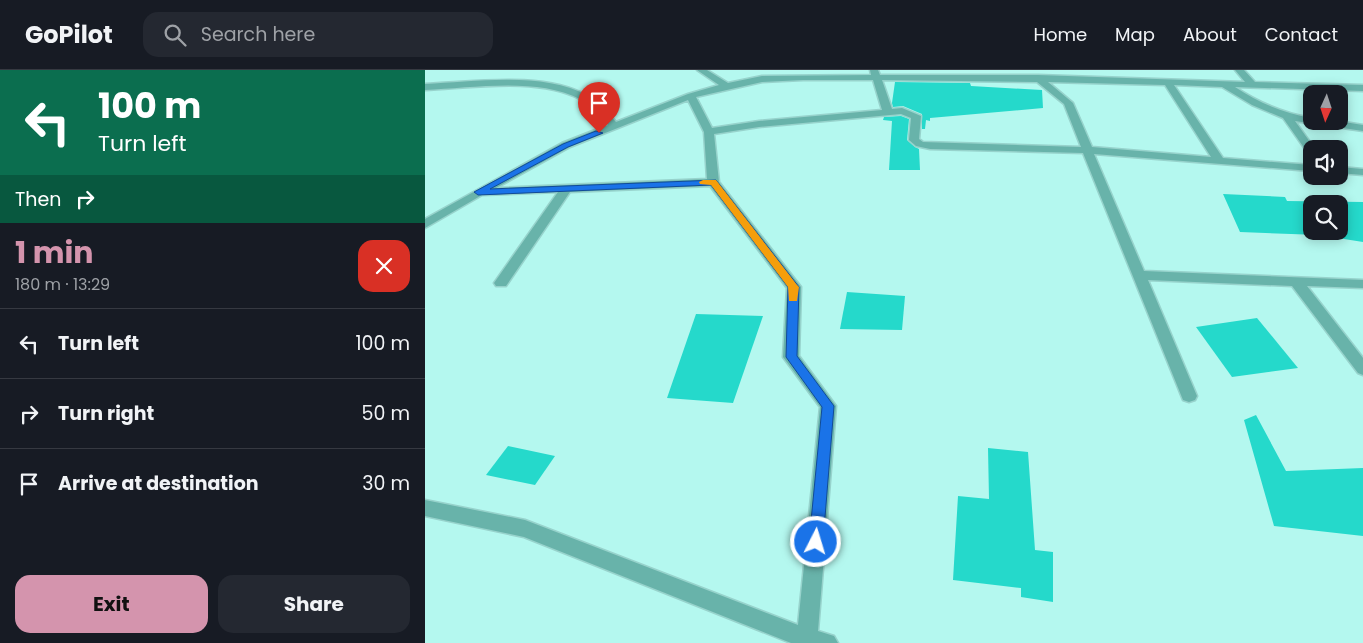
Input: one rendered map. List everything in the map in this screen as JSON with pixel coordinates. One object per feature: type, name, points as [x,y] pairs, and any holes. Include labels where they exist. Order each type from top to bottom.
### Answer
[{"type":"street","points":[[701,70],[726,86]]},
{"type":"street","points":[[1239,70],[1253,85]]},
{"type":"street","points":[[876,74],[887,110]]},
{"type":"street","points":[[425,224],[478,192],[565,146],[691,96],[726,86],[770,78],[876,74],[1036,74],[1167,82],[1363,88]]},
{"type":"street","points":[[1036,74],[1068,103],[1189,396]]},
{"type":"street","points":[[1167,82],[1219,160]]},
{"type":"street","points":[[425,87],[519,84],[557,88],[586,98],[616,127]]},
{"type":"street","points":[[1225,84],[1268,111],[1287,117],[1303,119]]},
{"type":"street","points":[[691,96],[709,132],[713,182],[793,287],[791,357],[828,406],[807,639]]},
{"type":"street","points":[[709,132],[759,124],[887,110],[902,111],[916,116],[914,140],[925,145],[1087,150],[1303,167]]},
{"type":"street","points":[[1287,117],[1304,140]]},
{"type":"street","points":[[1348,126],[1363,128]]},
{"type":"street","points":[[1348,171],[1363,172]]},
{"type":"street","points":[[478,192],[713,182]]},
{"type":"street","points":[[501,283],[567,188]]},
{"type":"street","points":[[1138,275],[1363,284]]},
{"type":"street","points":[[1296,280],[1363,369]]},
{"type":"street","points":[[425,508],[525,529],[807,639],[827,643]]},
{"type":"building","points":[[895,82],[970,83],[971,86],[1042,90],[1043,108],[930,118],[930,121],[926,120],[925,129],[922,129],[922,114],[903,106],[893,107]]},
{"type":"building","points":[[901,116],[909,119],[907,140],[919,149],[920,170],[889,170],[892,121],[883,120],[884,117]]},
{"type":"building","points":[[1223,194],[1285,197],[1287,201],[1303,201],[1303,234],[1240,232]]},
{"type":"building","points":[[1348,202],[1363,202],[1363,242],[1348,240]]},
{"type":"building","points":[[847,292],[905,296],[902,330],[840,329]]},
{"type":"building","points":[[696,314],[763,316],[733,403],[667,398]]},
{"type":"building","points":[[1257,318],[1298,368],[1232,377],[1196,327]]},
{"type":"building","points":[[1256,415],[1286,471],[1363,468],[1363,536],[1274,526],[1244,420]]},
{"type":"building","points":[[508,446],[555,456],[535,485],[486,475]]},
{"type":"building","points":[[988,448],[1028,452],[1035,550],[1053,552],[1053,602],[1021,597],[1021,588],[953,580],[958,496],[989,499]]},
{"type":"slow traffic","points":[[703,182],[713,182],[793,287],[793,299]]},
{"type":"route","points":[[599,133],[565,146],[478,192],[713,182],[793,287],[791,357],[828,406],[816,542]]}]
